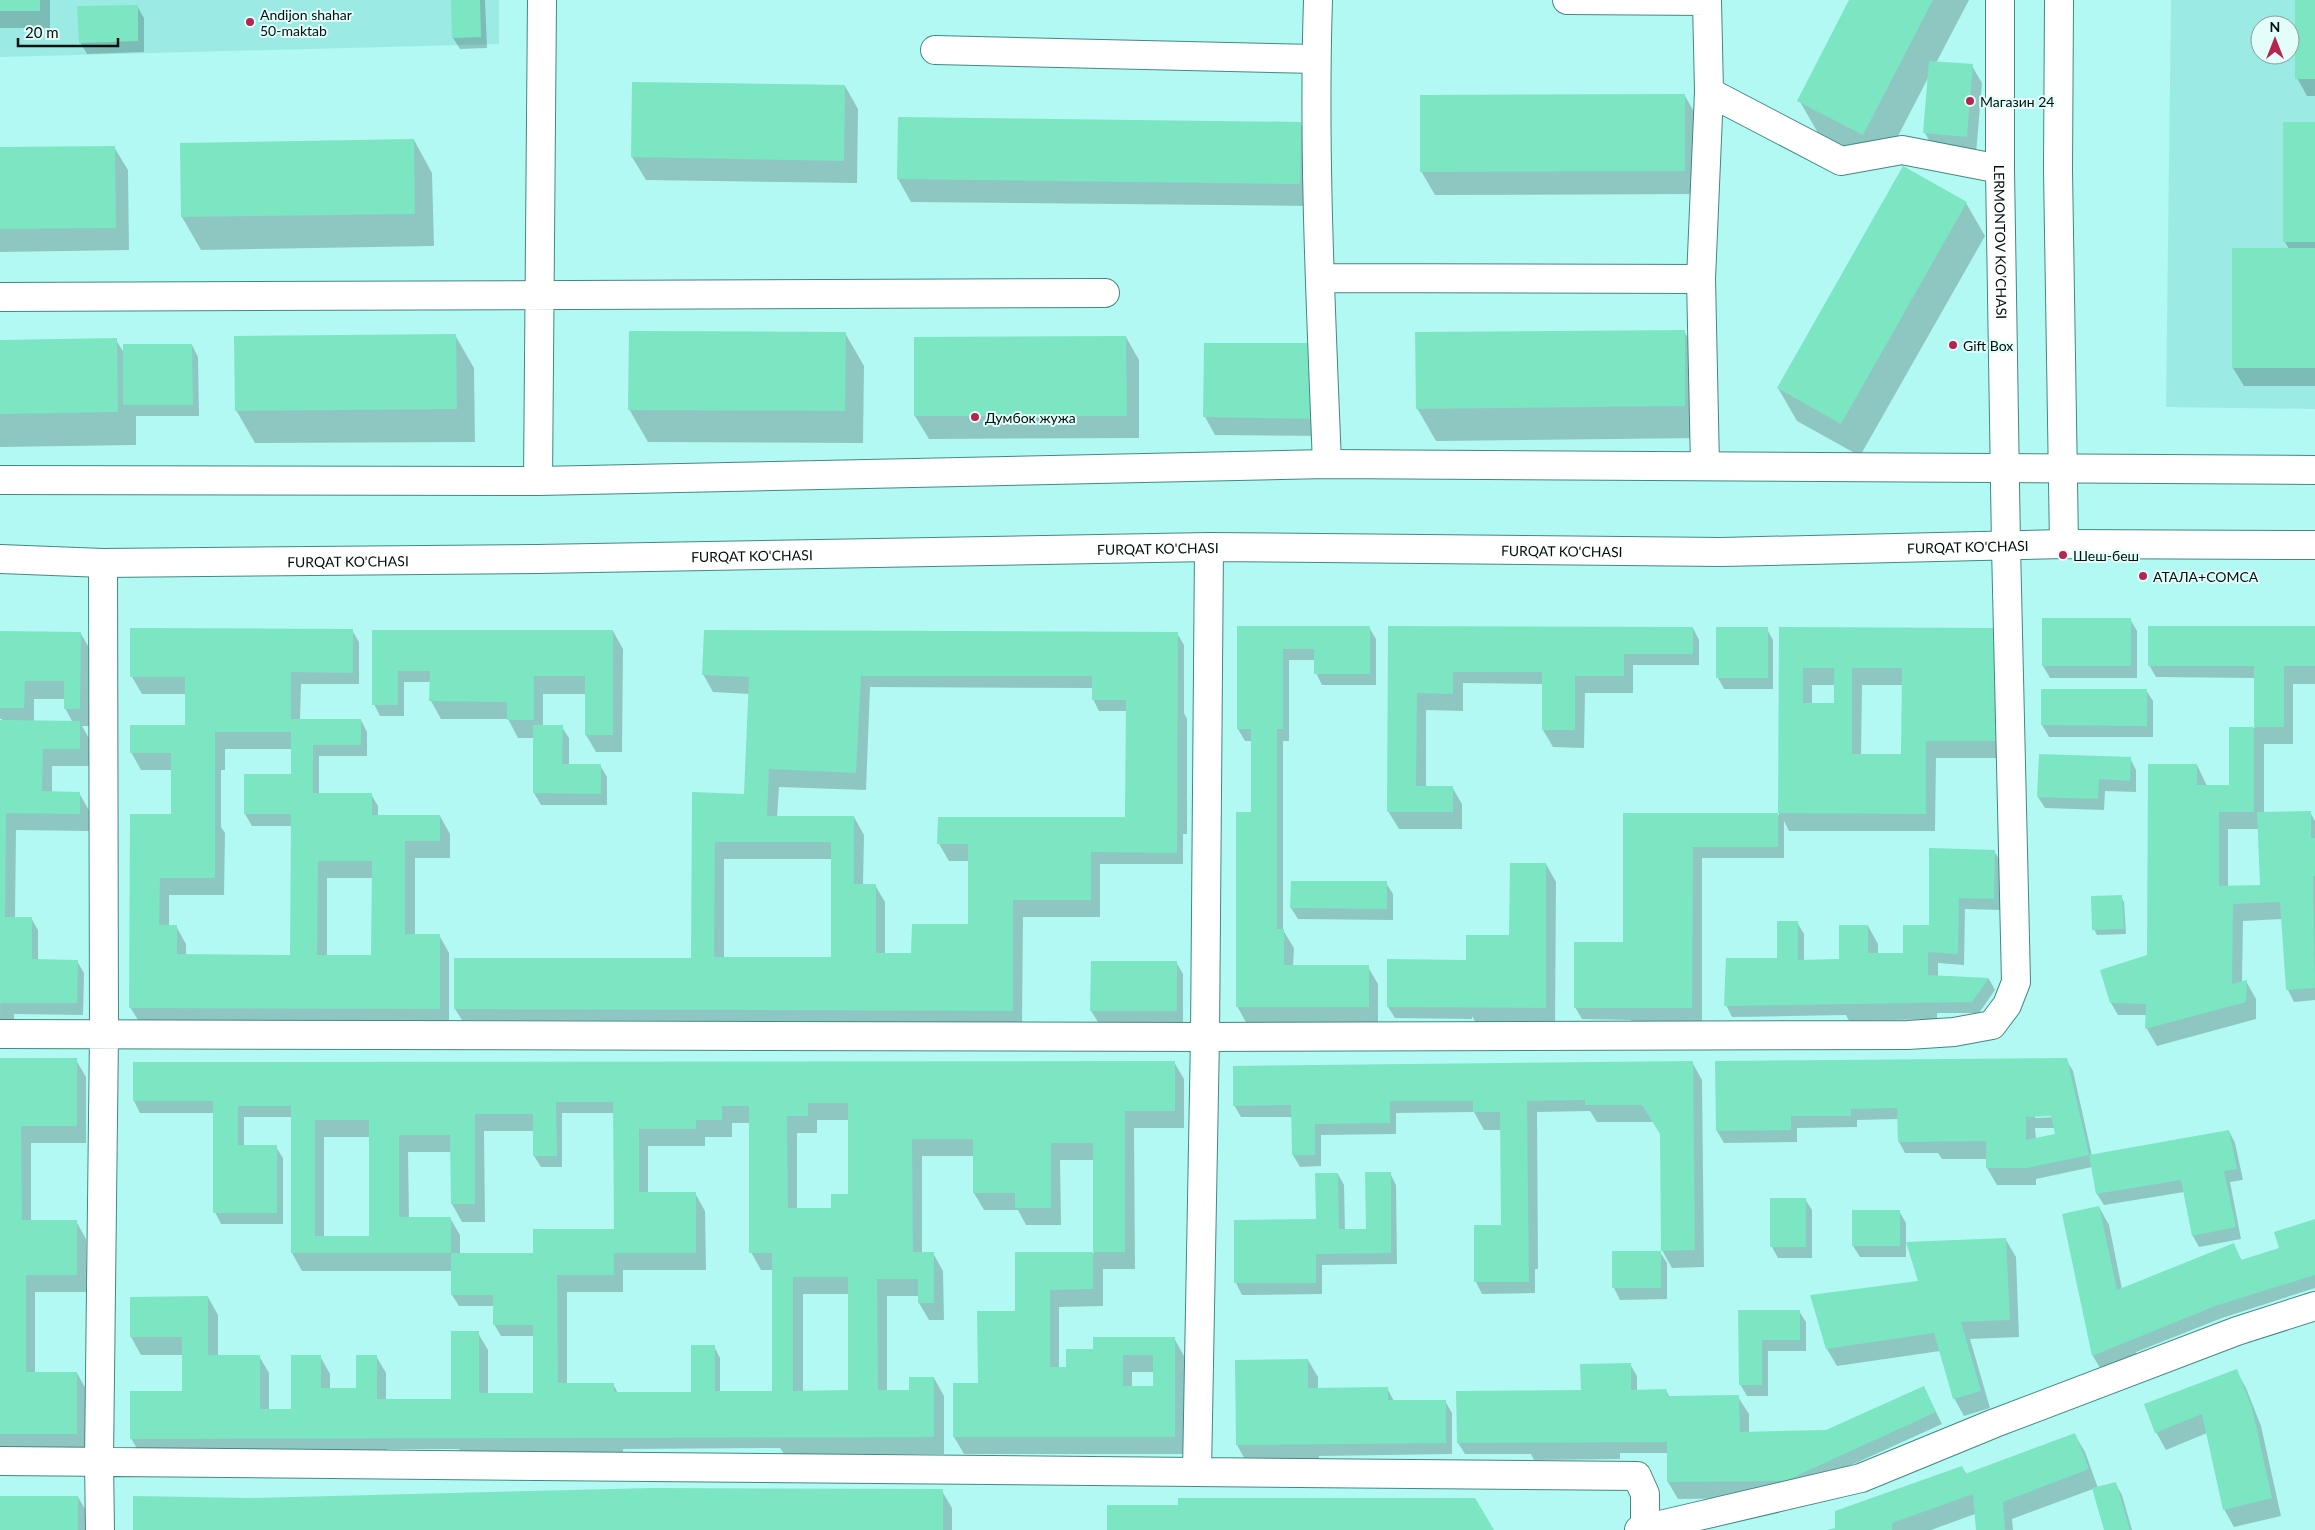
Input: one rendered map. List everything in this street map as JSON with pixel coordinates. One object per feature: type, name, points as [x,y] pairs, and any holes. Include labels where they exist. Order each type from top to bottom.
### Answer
[{"type":"street","points":[[538,481],[542,0]]},
{"type":"street","points":[[1318,0],[1316,59],[1320,278],[1327,464]]},
{"type":"street","points":[[1566,0],[1707,1],[1710,92],[1702,279],[1705,466]]},
{"type":"street","name":"LERMONTOV KO’CHASI","points":[[1205,1037],[1908,1035],[1954,1032],[1992,1025],[2007,1005],[2016,982],[2006,546],[2000,169],[2000,0]]},
{"type":"street","points":[[2059,0],[2058,170],[2064,544]]},
{"type":"street","points":[[935,50],[1316,59]]},
{"type":"street","points":[[1710,92],[1841,161],[1902,150],[2000,169]]},
{"type":"street","points":[[1320,278],[1702,279]]},
{"type":"street","points":[[0,298],[1105,293]]},
{"type":"street","points":[[0,480],[538,481],[1327,464],[2315,470]]},
{"type":"street","name":"FURQAT KO'CHASI","points":[[0,559],[103,563],[557,559],[1209,547],[1721,552],[2064,544],[2315,545]]},
{"type":"street","points":[[1197,1472],[1205,1037],[1209,547]]},
{"type":"street","points":[[100,1530],[99,1461],[104,1034],[103,563]]},
{"type":"street","points":[[0,1034],[1205,1037]]},
{"type":"street","points":[[1639,1530],[1861,1478],[1995,1423],[2237,1331],[2315,1306]]},
{"type":"street","points":[[0,1461],[1637,1476],[1645,1494],[1645,1530]]},
{"type":"shaded area","name":"Andijon shahar 50-maktab","points":[[0,0],[499,0],[499,44],[0,57]]},
{"type":"shaded area","points":[[2171,0],[2315,0],[2315,409],[2166,407]]},
{"type":"building","points":[[0,0],[40,0],[40,11],[0,11]]},
{"type":"building","points":[[451,0],[480,0],[481,37],[452,38]]},
{"type":"building","points":[[1849,0],[1933,0],[1863,135],[1797,101]]},
{"type":"building","points":[[2295,0],[2315,0],[2315,79],[2295,79],[2295,65],[2300,65],[2300,15],[2295,15]]},
{"type":"building","points":[[138,5],[138,41],[79,43],[77,6]]},
{"type":"building","points":[[1929,61],[1973,64],[1967,137],[1923,133]]},
{"type":"building","points":[[632,82],[845,85],[844,161],[631,157]]},
{"type":"building","points":[[1685,94],[1685,171],[1420,172],[1420,95]]},
{"type":"building","points":[[898,117],[1301,122],[1300,184],[897,179]]},
{"type":"building","points":[[2283,122],[2315,122],[2315,242],[2283,242]]},
{"type":"building","points":[[414,139],[415,214],[181,217],[180,143]]},
{"type":"building","points":[[115,146],[116,228],[0,229],[0,147]]},
{"type":"building","points":[[1903,166],[1967,202],[1841,424],[1777,388]]},
{"type":"building","points":[[2232,248],[2315,248],[2315,368],[2232,368]]},
{"type":"building","points":[[1685,330],[1685,406],[1416,409],[1415,332]]},
{"type":"building","points":[[629,331],[846,332],[845,411],[628,410]]},
{"type":"building","points":[[456,334],[457,409],[235,411],[234,336]]},
{"type":"building","points":[[1126,336],[1127,416],[914,416],[914,337]]},
{"type":"building","points":[[117,338],[118,412],[0,414],[0,340]]},
{"type":"building","points":[[1204,343],[1320,343],[1319,419],[1203,417]]},
{"type":"building","points":[[123,344],[192,344],[193,405],[123,405]]},
{"type":"building","points":[[2042,618],[2131,618],[2131,666],[2042,666]]},
{"type":"building","points":[[1237,626],[1370,626],[1370,674],[1314,674],[1314,649],[1283,649],[1283,729],[1277,729],[1277,929],[1284,929],[1284,965],[1369,965],[1369,1007],[1236,1007],[1236,812],[1251,812],[1251,729],[1237,729]]},
{"type":"building","points":[[1388,626],[1693,627],[1693,654],[1624,654],[1624,676],[1575,676],[1575,730],[1542,730],[1542,672],[1453,672],[1453,694],[1417,693],[1416,786],[1453,786],[1453,812],[1387,812]]},
{"type":"building","points":[[2148,626],[2315,626],[2315,666],[2284,666],[2284,727],[2254,727],[2254,666],[2148,666]]},
{"type":"building","points":[[1716,627],[1768,627],[1768,678],[1716,678]]},
{"type":"building","points":[[1779,627],[1998,628],[1998,741],[1926,741],[1926,814],[1778,813]],"holes":[[[1803,668],[1834,668],[1834,703],[1803,703]],[[1852,668],[1902,668],[1901,754],[1852,754]]]},
{"type":"building","points":[[130,628],[353,629],[353,673],[291,672],[291,719],[361,719],[361,745],[313,745],[313,793],[372,793],[372,815],[440,815],[440,841],[405,841],[405,934],[440,934],[440,1009],[129,1008],[130,814],[171,814],[171,753],[130,753],[130,725],[185,725],[185,677],[130,677]],"holes":[[[215,732],[291,732],[291,774],[244,774],[244,814],[291,814],[290,955],[177,954],[177,925],[159,925],[160,878],[215,878]],[[318,861],[372,861],[371,955],[317,955]]]},
{"type":"building","points":[[372,630],[613,630],[613,735],[585,735],[585,676],[534,676],[534,720],[507,720],[507,702],[429,701],[430,671],[398,671],[398,705],[372,705]]},
{"type":"building","points":[[704,630],[1178,632],[1177,853],[1091,852],[1091,900],[1013,900],[1013,1011],[454,1009],[454,958],[691,958],[692,792],[744,794],[749,677],[702,675]],"holes":[[[861,676],[1092,676],[1092,700],[1126,700],[1125,817],[938,817],[937,844],[968,844],[968,924],[912,924],[911,953],[876,953],[876,884],[854,884],[854,816],[767,816],[769,769],[856,773]],[[715,842],[831,842],[831,957],[714,957]]]},
{"type":"building","points":[[0,631],[81,632],[80,709],[64,709],[64,681],[25,681],[24,708],[0,708]]},
{"type":"building","points":[[2041,689],[2147,689],[2147,726],[2041,725]]},
{"type":"building","points":[[0,720],[80,721],[80,749],[43,749],[42,791],[80,792],[80,814],[6,813],[5,917],[32,917],[32,959],[78,960],[77,1003],[0,1003]]},
{"type":"building","points":[[533,725],[563,725],[562,764],[601,764],[601,794],[533,793]]},
{"type":"building","points":[[2229,727],[2254,727],[2254,812],[2219,812],[2219,886],[2260,885],[2257,812],[2311,811],[2311,838],[2315,838],[2315,876],[2313,876],[2315,988],[2286,990],[2280,902],[2233,904],[2232,984],[2247,980],[2246,1002],[2145,1029],[2146,1004],[2110,1003],[2100,970],[2147,955],[2148,764],[2197,764],[2197,785],[2229,785]]},
{"type":"building","points":[[2039,754],[2131,757],[2130,781],[2099,779],[2098,799],[2037,797]]},
{"type":"building","points":[[1623,813],[1778,813],[1778,847],[1693,847],[1692,1008],[1574,1008],[1574,942],[1623,942]]},
{"type":"building","points":[[1929,848],[1995,850],[1994,899],[1959,898],[1958,954],[1928,952],[1928,975],[1989,978],[1972,1002],[1724,1006],[1726,958],[1777,958],[1777,921],[1798,921],[1798,960],[1839,959],[1839,925],[1868,925],[1868,953],[1903,953],[1903,925],[1929,925]]},
{"type":"building","points":[[1510,863],[1546,863],[1546,1008],[1387,1007],[1387,959],[1466,960],[1466,935],[1509,935]]},
{"type":"building","points":[[1291,881],[1387,881],[1387,909],[1290,908]]},
{"type":"building","points":[[2122,895],[2124,929],[2092,930],[2091,896]]},
{"type":"building","points":[[1091,961],[1177,961],[1177,1011],[1090,1011]]},
{"type":"building","points":[[0,1058],[77,1058],[77,1126],[21,1126],[22,1220],[77,1220],[77,1275],[26,1275],[26,1372],[77,1372],[77,1434],[0,1434]]},
{"type":"building","points":[[2067,1058],[2089,1155],[2027,1168],[1986,1168],[1986,1141],[1898,1142],[1897,1108],[1851,1109],[1851,1116],[1791,1116],[1791,1130],[1716,1131],[1715,1061]],"holes":[[[2051,1116],[2055,1134],[2026,1140],[2026,1117]]]},
{"type":"building","points":[[1175,1061],[1175,1111],[1125,1111],[1125,1252],[1093,1252],[1093,1143],[1051,1143],[1051,1208],[1015,1208],[1015,1193],[973,1193],[973,1139],[912,1139],[913,1252],[934,1252],[934,1303],[918,1303],[918,1279],[877,1279],[878,1390],[909,1390],[909,1377],[934,1377],[934,1437],[130,1439],[130,1391],[182,1391],[182,1337],[130,1337],[130,1297],[208,1296],[208,1355],[260,1355],[260,1409],[291,1409],[291,1355],[321,1355],[321,1388],[356,1388],[356,1355],[377,1355],[377,1399],[451,1399],[451,1331],[479,1331],[479,1393],[533,1393],[533,1325],[493,1325],[493,1295],[451,1295],[451,1253],[291,1253],[291,1106],[238,1106],[238,1145],[277,1145],[277,1213],[213,1213],[213,1101],[133,1101],[133,1062]],"holes":[[[556,1102],[613,1102],[614,1229],[533,1229],[533,1253],[451,1253],[451,1217],[399,1217],[399,1135],[450,1135],[451,1204],[475,1204],[475,1114],[533,1114],[533,1156],[557,1156]],[[808,1103],[848,1103],[848,1194],[831,1194],[831,1208],[788,1208],[787,1116],[808,1116]],[[722,1106],[749,1106],[749,1253],[772,1253],[772,1391],[715,1391],[715,1345],[691,1345],[691,1392],[614,1392],[614,1383],[558,1383],[557,1275],[614,1275],[614,1253],[696,1253],[696,1192],[639,1192],[639,1129],[696,1129],[696,1120],[722,1120]],[[315,1120],[369,1120],[369,1236],[315,1236]],[[793,1277],[848,1277],[848,1390],[793,1391]]]},
{"type":"building","points":[[1693,1061],[1695,1250],[1661,1251],[1660,1134],[1642,1105],[1585,1105],[1585,1100],[1527,1101],[1529,1282],[1474,1282],[1474,1225],[1501,1225],[1500,1112],[1473,1112],[1473,1101],[1390,1101],[1390,1123],[1315,1124],[1315,1155],[1292,1155],[1291,1105],[1233,1106],[1233,1066]]},
{"type":"building","points":[[2229,1130],[2237,1169],[2224,1171],[2236,1227],[2192,1236],[2181,1180],[2096,1194],[2089,1155]]},
{"type":"building","points":[[1365,1172],[1391,1172],[1391,1253],[1316,1254],[1316,1283],[1234,1283],[1234,1220],[1316,1219],[1315,1173],[1338,1173],[1339,1229],[1366,1229]]},
{"type":"building","points":[[1770,1198],[1806,1198],[1806,1247],[1770,1247]]},
{"type":"building","points":[[2099,1206],[2117,1290],[2234,1243],[2241,1260],[2279,1248],[2274,1232],[2315,1219],[2315,1275],[2215,1306],[2092,1356],[2062,1214]]},
{"type":"building","points":[[1852,1210],[1900,1210],[1900,1246],[1852,1246]]},
{"type":"building","points":[[2006,1238],[2010,1320],[1961,1322],[1981,1391],[1953,1399],[1934,1333],[1826,1349],[1810,1295],[1918,1281],[1906,1242]]},
{"type":"building","points":[[1612,1251],[1661,1251],[1661,1288],[1612,1288]]},
{"type":"building","points":[[1015,1252],[1093,1252],[1093,1289],[1050,1290],[1050,1367],[1066,1367],[1066,1349],[1093,1349],[1093,1337],[1175,1337],[1175,1437],[953,1437],[953,1383],[978,1383],[977,1311],[1015,1311]],"holes":[[[1123,1355],[1153,1355],[1153,1386],[1123,1386]]]},
{"type":"building","points":[[1738,1310],[1800,1310],[1800,1340],[1762,1340],[1762,1385],[1739,1385]]},
{"type":"building","points":[[1308,1359],[1308,1388],[1388,1387],[1388,1400],[1446,1400],[1446,1443],[1236,1445],[1235,1360]]},
{"type":"building","points":[[1631,1363],[1631,1390],[1666,1389],[1667,1396],[1739,1395],[1740,1432],[1826,1430],[1924,1386],[1936,1412],[1785,1481],[1667,1482],[1667,1442],[1457,1443],[1456,1391],[1581,1390],[1580,1364]]},
{"type":"building","points":[[2237,1369],[2252,1408],[2272,1498],[2223,1510],[2202,1414],[2155,1433],[2144,1404]]},
{"type":"building","points":[[2075,1433],[2089,1469],[2003,1502],[2005,1530],[1976,1530],[1973,1494],[1892,1523],[1892,1530],[1827,1530],[1835,1528],[1835,1511],[1962,1466],[1965,1474]]},
{"type":"building","points":[[2116,1482],[2130,1530],[2104,1530],[2092,1488]]},
{"type":"building","points":[[653,1488],[943,1489],[943,1530],[133,1530],[133,1496],[249,1498]]},
{"type":"building","points":[[0,1496],[78,1496],[78,1530],[0,1530]]},
{"type":"building","points":[[1178,1498],[1475,1498],[1494,1530],[1107,1530],[1107,1505],[1178,1505]]},
{"type":"place","name":"Andijon shahar 50-maktab","points":[[250,22]]},
{"type":"place","name":"Магазин 24","points":[[1970,101]]},
{"type":"place","name":"Gift Box","points":[[1953,345]]},
{"type":"place","name":"Думбок жужа","points":[[975,417]]},
{"type":"place","name":"Шеш-беш","points":[[2063,555]]},
{"type":"place","name":"АТАЛА+СОМСА","points":[[2143,576]]}]
